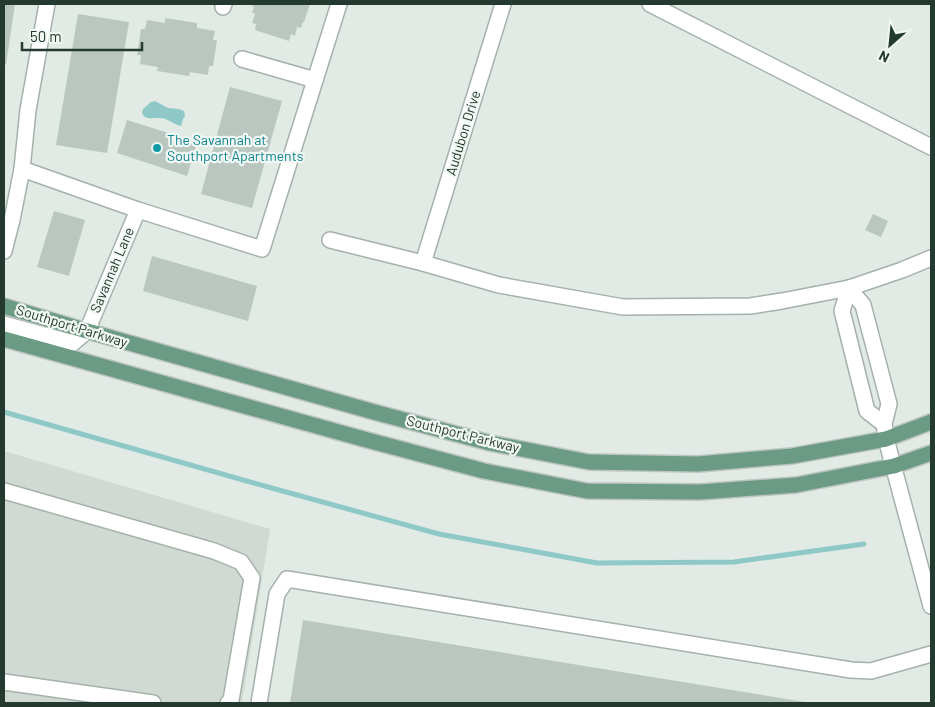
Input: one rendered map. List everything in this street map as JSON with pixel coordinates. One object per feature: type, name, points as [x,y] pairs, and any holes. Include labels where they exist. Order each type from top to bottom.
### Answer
[{"type":"main road","name":"Southport Parkway","points":[[4,306],[374,412],[490,443],[590,462],[698,464],[792,456],[885,431],[931,422]]},
{"type":"main road","points":[[4,339],[484,471],[586,490],[700,492],[796,485],[894,466],[931,453]]},
{"type":"street","points":[[4,251],[22,169],[28,110],[47,4]]},
{"type":"street","points":[[22,169],[138,210],[262,249],[339,4]]},
{"type":"street","name":"Audubon Drive","points":[[423,262],[503,4]]},
{"type":"street","points":[[650,4],[931,146]]},
{"type":"street","points":[[242,59],[315,80]]},
{"type":"street","name":"Savannah Lane","points":[[87,331],[138,210]]},
{"type":"street","points":[[330,240],[423,262],[499,285],[623,307],[750,306],[782,301],[849,288],[931,258]]},
{"type":"street","points":[[849,288],[842,311],[867,411],[885,431]]},
{"type":"street","points":[[849,288],[863,305],[889,404],[885,431],[931,606]]},
{"type":"street","points":[[4,324],[73,343],[87,331]]},
{"type":"street","points":[[4,491],[214,551],[242,562],[252,578],[231,700],[228,703]]},
{"type":"street","points":[[259,703],[277,594],[286,579],[851,670],[871,671],[931,654]]},
{"type":"street","points":[[4,682],[153,703]]},
{"type":"shaded area","points":[[4,451],[270,529],[242,703],[4,703]]},
{"type":"water","points":[[155,101],[168,108],[184,111],[185,116],[181,126],[163,118],[148,118],[144,116],[142,113],[143,109]]},
{"type":"building","points":[[4,4],[15,4],[6,65],[4,64]]},
{"type":"building","points":[[253,4],[310,4],[301,28],[297,27],[295,36],[291,34],[289,41],[255,30],[256,24],[252,23],[255,14],[252,12]]},
{"type":"building","points":[[78,14],[129,22],[107,153],[56,145]]},
{"type":"building","points":[[165,18],[197,23],[197,28],[215,31],[213,40],[217,40],[213,66],[209,66],[208,75],[190,72],[189,76],[157,71],[158,67],[140,64],[141,55],[137,55],[141,29],[145,29],[147,20],[165,23]]},
{"type":"building","points":[[230,87],[282,101],[252,208],[201,194]]},
{"type":"building","name":"The Savannah at Southport Apartments","points":[[127,120],[197,142],[187,176],[117,153]]},
{"type":"building","points":[[54,211],[85,220],[69,276],[37,267]]},
{"type":"building","points":[[873,214],[888,221],[881,237],[865,230]]},
{"type":"building","points":[[152,256],[257,286],[248,321],[143,291]]},
{"type":"building","points":[[303,620],[805,702],[805,703],[290,703]]},
{"type":"waterway","points":[[4,412],[439,534],[597,563],[734,562],[864,544]]},
{"type":"place","name":"The Savannah at Southport Apartments","points":[[157,148]]}]
